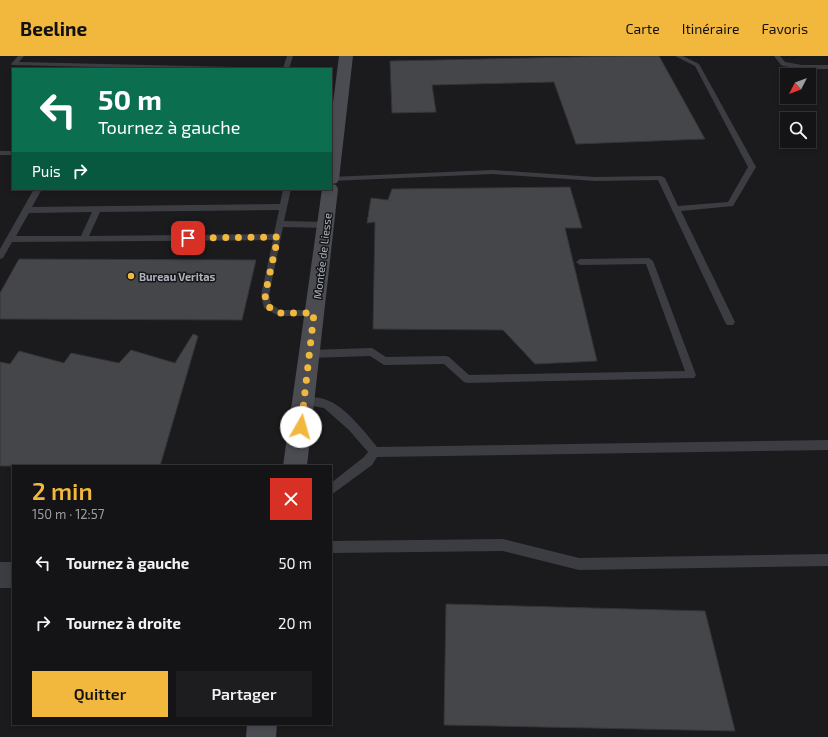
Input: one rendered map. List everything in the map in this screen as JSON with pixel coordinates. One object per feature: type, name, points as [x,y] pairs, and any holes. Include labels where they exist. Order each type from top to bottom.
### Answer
[{"type":"street","points":[[332,162],[346,56]]},
{"type":"street","name":"Montée de Liesse","points":[[295,465],[330,190]]},
{"type":"street","points":[[0,575],[12,575]]},
{"type":"street","points":[[261,737],[262,725]]},
{"type":"lane","points":[[21,56],[14,64],[228,68]]},
{"type":"lane","points":[[286,68],[290,56]]},
{"type":"lane","points":[[676,209],[730,204],[752,167],[697,65],[678,56]]},
{"type":"lane","points":[[777,56],[783,64],[802,67],[828,67]]},
{"type":"lane","points":[[0,153],[12,153]]},
{"type":"lane","points":[[332,179],[493,172],[595,179],[661,178],[730,322]]},
{"type":"lane","points":[[0,256],[37,190]]},
{"type":"lane","points":[[287,190],[265,295],[267,306],[279,313],[314,313]]},
{"type":"lane","points":[[26,210],[284,207]]},
{"type":"lane","points":[[84,238],[97,209]]},
{"type":"lane","points":[[280,224],[325,225]]},
{"type":"lane","points":[[10,239],[278,237]]},
{"type":"lane","points":[[309,354],[372,352],[384,361],[446,360],[467,379],[691,375],[649,261],[580,262]]},
{"type":"lane","points":[[304,401],[320,402],[329,406],[368,443],[374,452]]},
{"type":"lane","points":[[374,452],[828,445]]},
{"type":"lane","points":[[332,489],[368,461],[374,452]]},
{"type":"lane","points":[[332,547],[503,545],[579,564],[828,560]]},
{"type":"building","points":[[659,56],[705,139],[576,144],[554,82],[432,85],[436,112],[392,113],[390,61]]},
{"type":"building","points":[[570,187],[582,228],[565,228],[597,361],[535,364],[503,330],[373,329],[375,222],[367,223],[371,198],[388,200],[392,189]]},
{"type":"building","name":"Bureau Veritas","points":[[19,259],[256,260],[242,320],[0,319],[0,293]]},
{"type":"building","points":[[193,334],[198,336],[160,465],[0,466],[0,362],[10,364],[19,351],[64,363],[71,353],[119,363],[131,350],[175,363]]},
{"type":"building","points":[[446,604],[705,611],[735,731],[444,725]]},
{"type":"place","name":"Bureau Veritas","points":[[131,276]]},
{"type":"route","points":[[188,238],[278,237],[265,295],[267,306],[279,313],[314,313],[301,427]]}]
